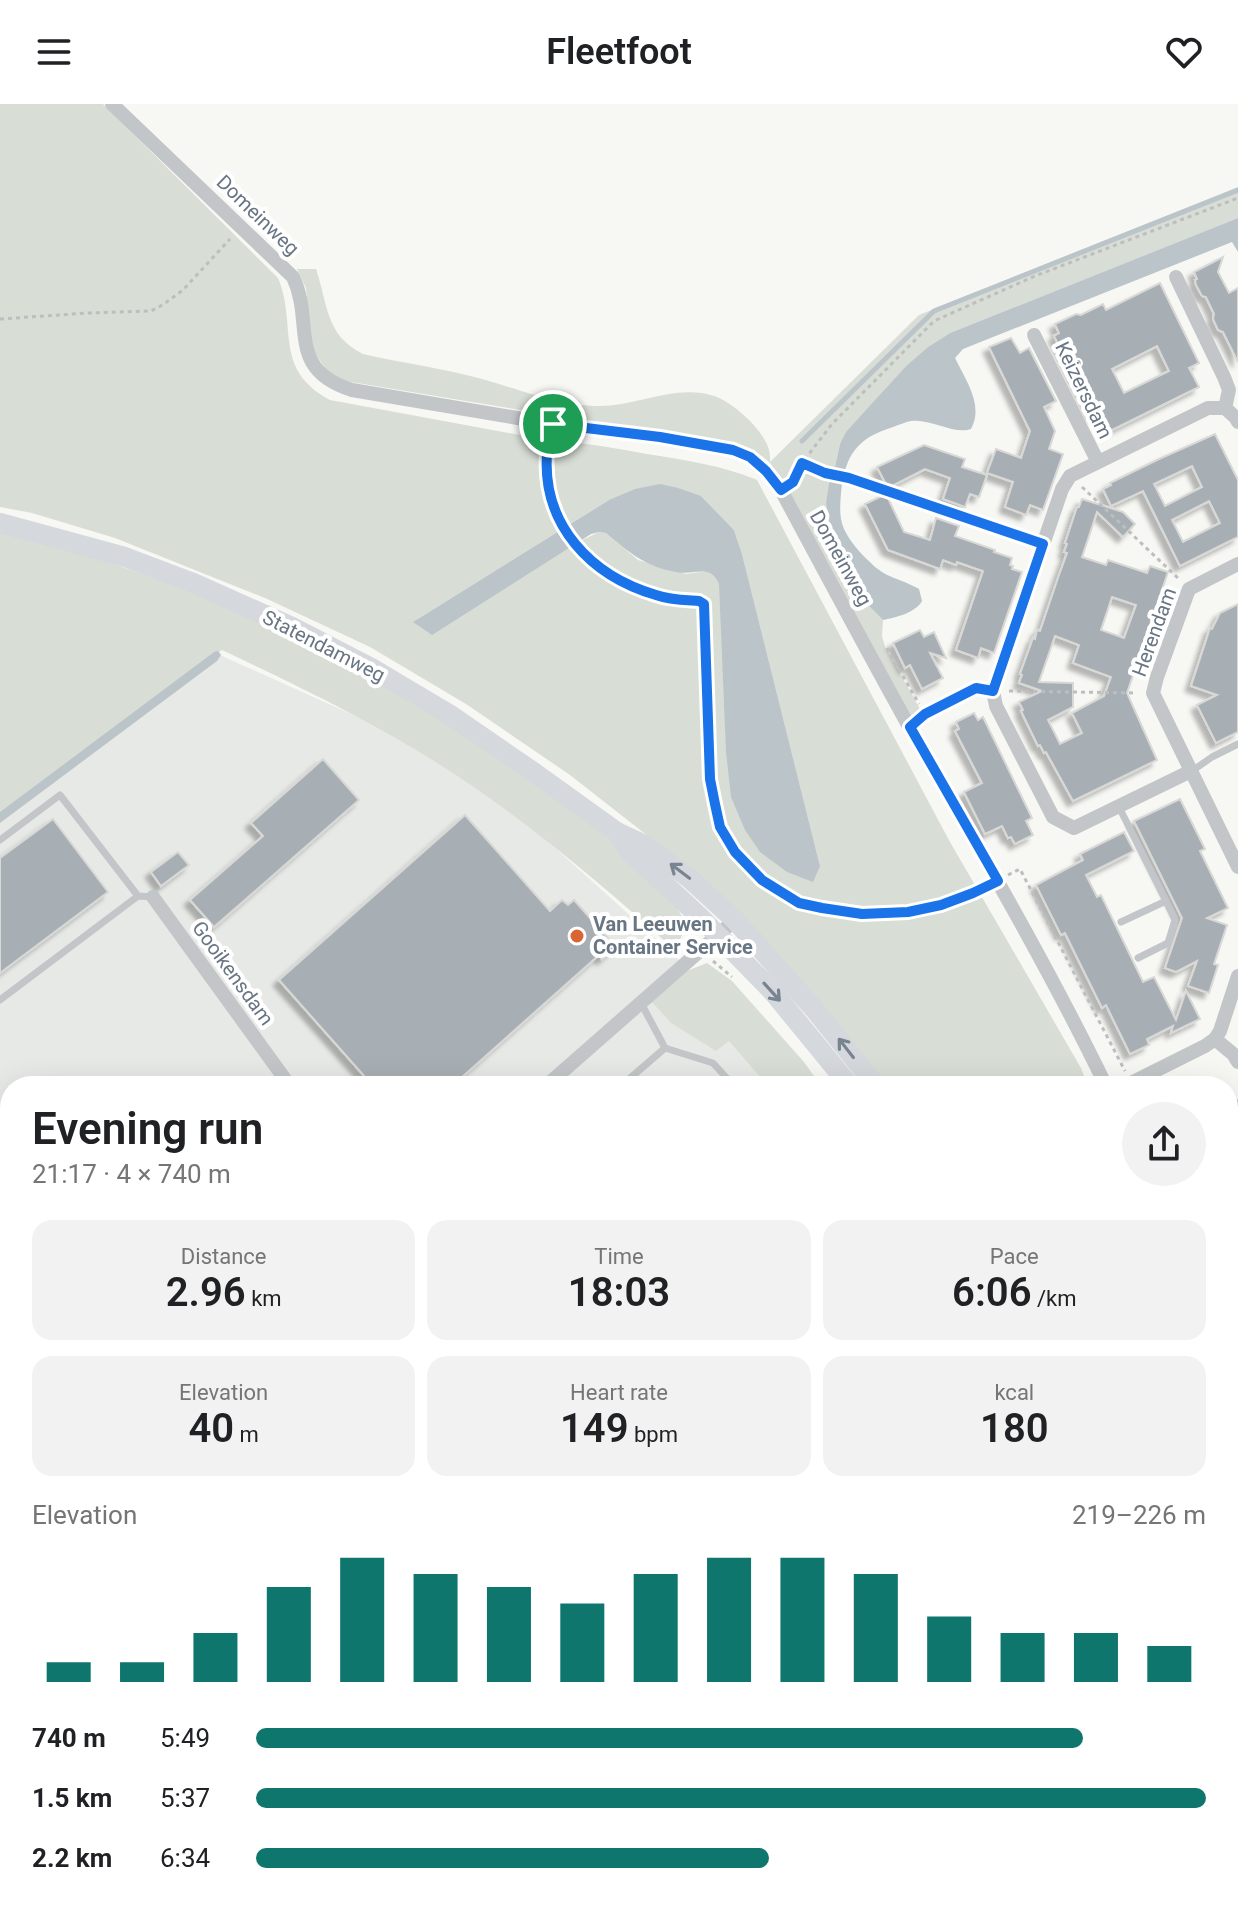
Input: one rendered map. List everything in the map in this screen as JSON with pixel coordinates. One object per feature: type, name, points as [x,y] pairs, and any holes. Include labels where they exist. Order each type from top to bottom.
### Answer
[{"type":"main road","name":"Statendamweg","points":[[0,523],[125,557],[191,582],[292,627],[375,670],[449,714],[617,832],[645,845],[689,878],[735,920],[815,1010],[868,1076]]},
{"type":"main road","name":"Statendamweg","points":[[617,832],[630,852],[773,992],[842,1076]]},
{"type":"street","name":"Domeinweg","points":[[112,104],[293,277],[298,288],[308,356],[324,376],[337,385],[553,424],[660,437],[733,450],[750,457],[766,471],[781,490],[998,881],[1101,1076]]},
{"type":"street","points":[[1176,277],[1229,390],[1225,408],[1238,422]]},
{"type":"street","name":"Keizersdam","points":[[1034,335],[1098,462]]},
{"type":"street","name":"Keizersdam","points":[[1070,476],[1208,408],[1225,408]]},
{"type":"street","points":[[1070,476],[1062,489],[993,691],[996,706],[1053,817],[1074,828],[1191,771]]},
{"type":"street","points":[[926,504],[1043,544]]},
{"type":"street","name":"Herendam","points":[[1238,564],[1189,589],[1153,693],[1238,867]]},
{"type":"street","name":"Gooikensdam","points":[[146,896],[282,1076]]},
{"type":"street","points":[[557,1076],[735,920]]},
{"type":"street","points":[[1144,1076],[1215,1039],[1238,976]]},
{"type":"street","points":[[1215,1039],[1238,1062]]},
{"type":"lane","points":[[925,714],[976,688],[993,691]]},
{"type":"lane","points":[[1191,771],[1238,744]]},
{"type":"lane","name":"Gooikensdam","points":[[0,840],[60,795],[146,896]]},
{"type":"lane","points":[[1119,807],[1175,920],[1168,943],[1138,958]]},
{"type":"lane","points":[[0,1000],[146,896]]},
{"type":"lane","points":[[1121,922],[1166,901]]},
{"type":"lane","points":[[641,1003],[665,1048],[713,1063],[725,1076]]},
{"type":"lane","points":[[633,1076],[665,1048]]},
{"type":"path","points":[[781,490],[793,482],[802,463],[832,424],[934,321],[1035,276],[1238,198]]},
{"type":"path","points":[[0,319],[151,311],[183,290],[241,227]]},
{"type":"path","points":[[553,424],[547,455],[549,486],[554,509],[578,548],[616,579],[635,588],[657,596],[704,604],[710,779],[720,827],[735,852],[762,880],[799,903],[862,914],[908,912],[941,905],[1020,869],[1124,1076]]},
{"type":"path","points":[[802,463],[926,504]]},
{"type":"path","points":[[1070,476],[1189,589]]},
{"type":"path","points":[[887,648],[925,714]]},
{"type":"path","points":[[993,691],[1153,693]]},
{"type":"shaded area","points":[[0,104],[103,104],[278,278],[284,296],[293,360],[300,375],[312,388],[330,400],[547,440],[689,461],[757,480],[950,842],[1084,1076],[880,1076],[690,869],[570,775],[466,704],[370,647],[265,598],[115,538],[32,513],[0,507]],"holes":[[[701,496],[734,530],[820,866],[715,575],[708,571],[686,574],[638,560],[606,533],[599,532],[413,622],[609,500]]]},
{"type":"shaded area","points":[[1238,187],[1238,218],[950,333],[928,347],[906,366],[840,444],[826,502],[867,604],[883,620],[885,647],[925,718],[914,724],[780,480],[762,456],[726,444],[345,381],[328,372],[312,349],[306,288],[297,269],[316,269],[335,328],[341,338],[363,354],[467,375],[551,400],[580,405],[609,406],[684,392],[714,396],[730,404],[761,434],[770,462],[919,315]]},
{"type":"shaded area","points":[[1238,218],[1238,252],[1232,242],[963,349],[955,358],[975,402],[971,429],[957,430],[911,421],[881,431],[855,450],[846,468],[841,493],[844,529],[856,548],[876,568],[919,589],[922,601],[900,616],[883,620],[867,604],[830,526],[826,502],[830,477],[846,432],[906,366],[950,333]]},
{"type":"shaded area","points":[[660,484],[701,496],[734,530],[820,866],[813,882],[787,872],[760,852],[745,830],[731,797],[726,752],[719,584],[711,574],[676,572],[655,566],[630,553],[606,533],[599,532],[591,534],[432,635],[413,622],[609,500],[635,489]]},
{"type":"shaded area","points":[[0,531],[114,564],[188,590],[329,652],[459,729],[606,835],[659,882],[684,919],[686,927],[675,950],[572,861],[462,779],[374,726],[222,650],[214,652],[0,812]]},
{"type":"shaded area","points":[[0,556],[462,764],[696,975],[790,1076],[0,1076]]},
{"type":"shaded area","points":[[218,651],[221,655],[217,661],[0,823],[0,812]]},
{"type":"shaded area","points":[[707,963],[732,981],[814,1076],[759,1076],[729,1041],[716,1051],[671,1023],[652,1002],[687,971]]},
{"type":"building","points":[[1223,257],[1218,272],[1229,293],[1238,288],[1238,362],[1223,332],[1218,330],[1214,314],[1195,280],[1194,272]]},
{"type":"building","points":[[1160,283],[1199,363],[1189,368],[1199,387],[1106,433],[1096,414],[1093,415],[1054,336],[1059,333],[1055,324],[1103,304],[1106,310]],"holes":[[[1157,346],[1169,371],[1124,393],[1112,369]]]},
{"type":"building","points":[[1011,338],[1020,353],[1029,348],[1056,401],[1044,407],[1055,431],[1049,449],[1063,454],[1043,510],[1030,505],[1026,515],[1005,507],[1013,482],[987,473],[996,449],[1021,458],[1030,431],[989,347]]},
{"type":"building","points":[[1215,434],[1238,480],[1238,537],[1180,566],[1143,491],[1111,506],[1103,489]],"holes":[[[1192,466],[1202,487],[1165,506],[1154,484]],[[1209,501],[1220,523],[1183,542],[1172,520]]]},
{"type":"building","points":[[924,445],[965,459],[962,467],[987,475],[979,497],[970,494],[965,507],[943,499],[950,478],[925,469],[888,488],[877,467]]},
{"type":"building","points":[[886,494],[904,532],[930,540],[936,518],[959,526],[955,536],[1012,558],[1012,569],[1022,572],[994,653],[981,648],[978,658],[956,650],[983,571],[943,560],[940,569],[888,550],[865,504]]},
{"type":"building","points":[[1082,499],[1123,512],[1135,524],[1123,537],[1097,512],[1082,557],[1106,565],[1108,560],[1147,573],[1150,566],[1168,572],[1127,693],[1157,760],[1073,801],[1046,752],[1038,746],[1021,711],[1019,702],[1042,691],[1019,683],[1033,638],[1037,630],[1040,631],[1067,553],[1064,552],[1065,543]],"holes":[[[1112,597],[1136,605],[1124,638],[1101,630]],[[1055,636],[1079,645],[1073,663],[1111,677],[1104,696],[1072,713],[1082,733],[1060,744],[1048,720],[1073,707],[1073,683],[1039,682]]]},
{"type":"building","points":[[1238,604],[1238,732],[1216,743],[1197,705],[1217,695],[1191,686],[1210,628],[1220,613]]},
{"type":"building","points":[[920,630],[924,637],[934,632],[946,658],[930,653],[943,678],[922,689],[910,665],[905,668],[893,643]]},
{"type":"building","points":[[974,713],[978,720],[983,717],[1032,818],[1026,821],[1033,835],[1015,844],[1002,826],[985,834],[964,792],[982,783],[955,731],[959,729],[956,722]]},
{"type":"building","points":[[323,759],[359,800],[214,927],[190,900],[263,836],[251,823]]},
{"type":"building","points":[[1180,799],[1205,849],[1200,851],[1228,908],[1207,918],[1227,925],[1214,964],[1218,965],[1209,993],[1188,986],[1197,961],[1176,972],[1165,968],[1182,918],[1134,821]]},
{"type":"building","points":[[465,815],[550,911],[562,900],[568,905],[574,900],[616,947],[602,959],[599,955],[463,1076],[364,1076],[279,980]]},
{"type":"building","points":[[53,819],[108,892],[0,973],[0,858]]},
{"type":"building","points":[[1124,832],[1134,851],[1086,875],[1097,897],[1101,895],[1143,982],[1154,977],[1176,1020],[1186,991],[1200,1019],[1171,1033],[1173,1026],[1147,1039],[1149,1045],[1130,1054],[1106,1005],[1102,1008],[1065,933],[1061,935],[1036,885],[1083,860],[1080,854]]},
{"type":"building","points":[[178,852],[189,865],[161,886],[151,872]]},
{"type":"waterway","points":[[802,441],[934,311],[1238,190]]},
{"type":"place","name":"Van Leeuwen Container Service","points":[[577,936]]},
{"type":"route","points":[[553,424],[660,437],[733,450],[750,457],[781,490],[793,482],[802,463],[1043,544],[993,691],[976,688],[925,714],[910,727],[998,881],[941,905],[908,912],[862,914],[799,903],[762,880],[735,852],[720,827],[710,779],[704,604],[657,596],[616,579],[587,558],[571,541],[554,509],[549,486],[547,455],[553,424]]}]
